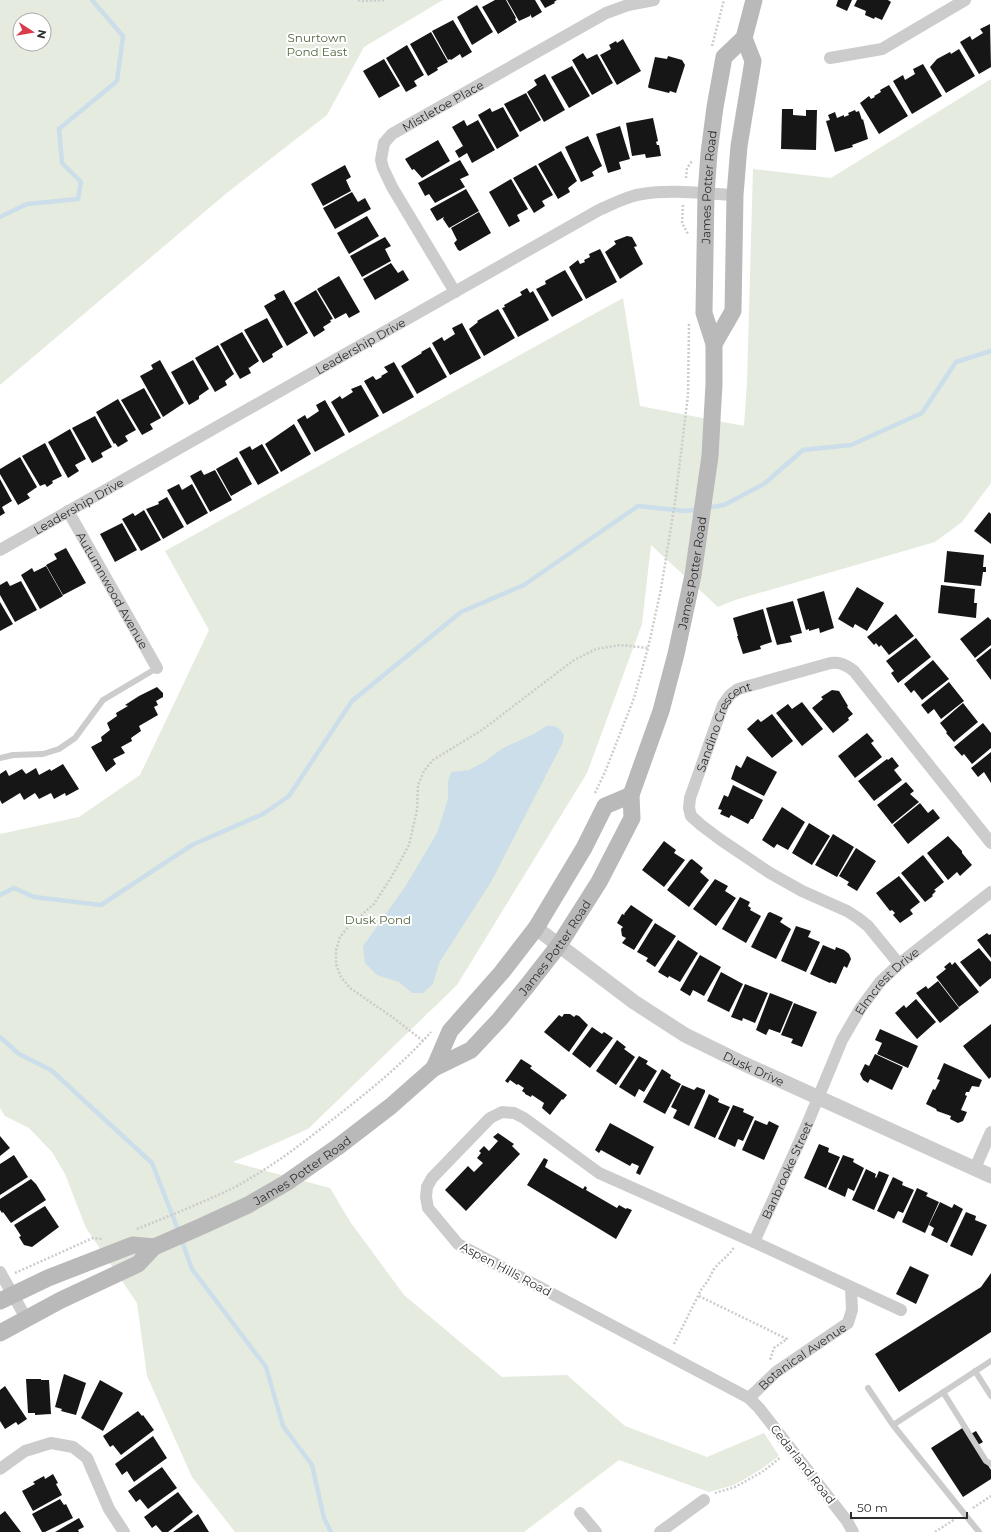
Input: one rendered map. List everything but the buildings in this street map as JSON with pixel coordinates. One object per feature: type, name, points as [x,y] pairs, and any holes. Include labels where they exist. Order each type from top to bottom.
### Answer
[{"type":"main road","points":[[744,38],[754,0]]},
{"type":"main road","name":"James Potter Road","points":[[0,1333],[26,1318],[138,1264],[160,1245],[248,1205],[286,1183],[339,1146],[391,1106],[434,1068],[471,1050],[518,997],[559,945],[599,882],[632,818],[631,795],[661,711],[676,654],[693,575],[710,456],[712,422],[714,344],[704,313],[706,194],[714,115],[724,57],[744,38],[753,62],[739,146],[736,195],[733,311],[714,344]]},
{"type":"main road","name":"James Potter Road","points":[[434,1068],[450,1032],[502,972],[536,928],[584,848],[605,806],[631,795]]},
{"type":"main road","name":"James Potter Road","points":[[6,1297],[132,1245],[160,1245]]},
{"type":"street","name":"Mistletoe Place","points":[[454,292],[392,187],[383,168],[381,160],[384,143],[392,134],[606,13],[628,5],[654,0]]},
{"type":"street","points":[[830,58],[882,49],[965,0]]},
{"type":"street","name":"Leadership Drive","points":[[0,550],[585,218],[628,198],[641,194],[655,192],[736,195]]},
{"type":"street","name":"Autumnwood Avenue","points":[[68,511],[157,668]]},
{"type":"street","name":"Sandino Crescent","points":[[899,964],[868,926],[858,918],[847,911],[802,891],[770,873],[721,840],[692,816],[688,808],[690,798],[723,705],[730,694],[738,689],[836,662],[854,670],[991,843]]},
{"type":"street","name":"Elmcrest Drive","points":[[818,1098],[852,1020],[874,989],[899,964],[991,892]]},
{"type":"street","name":"Dusk Drive","points":[[536,928],[634,1002],[685,1035],[718,1052],[991,1176]]},
{"type":"street","name":"Banbrooke Street","points":[[754,1242],[818,1098]]},
{"type":"street","name":"Aspen Hills Road","points":[[749,1398],[458,1244],[428,1208],[426,1196],[427,1187],[432,1178],[490,1118],[502,1112],[514,1113],[524,1118],[599,1173],[754,1242]]},
{"type":"street","points":[[975,1168],[991,1132]]},
{"type":"street","points":[[754,1242],[901,1310]]},
{"type":"street","points":[[0,1272],[6,1297],[26,1318]]},
{"type":"street","name":"Botanical Avenue","points":[[749,1398],[776,1372],[848,1323],[852,1310],[851,1288]]},
{"type":"street","name":"Cedarland Road","points":[[749,1398],[769,1420],[847,1521],[853,1532]]},
{"type":"street","points":[[0,1469],[25,1451],[51,1443],[73,1446],[87,1458],[108,1509],[124,1532]]},
{"type":"street","points":[[660,1532],[706,1497]]},
{"type":"street","points":[[580,1513],[596,1532]]},
{"type":"lane","points":[[0,758],[13,755],[44,754],[59,749],[75,738],[104,700],[157,668]]},
{"type":"lane","points":[[893,1425],[991,1361]]},
{"type":"lane","points":[[975,1371],[991,1396]]},
{"type":"lane","points":[[868,1388],[893,1425],[979,1532]]},
{"type":"lane","points":[[943,1392],[986,1461],[991,1464]]},
{"type":"path","points":[[358,0],[385,0]]},
{"type":"path","points":[[592,800],[605,772],[634,698],[648,648],[661,589],[675,502],[684,423]]},
{"type":"path","points":[[423,1040],[350,988],[341,977],[336,964],[336,950],[340,937],[349,926],[374,904],[409,845],[417,810],[418,785],[424,771],[433,760],[482,730],[574,660],[596,649],[620,646],[648,648]]},
{"type":"path","points":[[155,1222],[196,1205],[233,1187],[280,1160],[354,1103],[386,1076],[433,1030]]},
{"type":"path","points":[[679,1349],[673,1345],[699,1296],[715,1267],[726,1258],[736,1245]]},
{"type":"path","points":[[699,1296],[787,1339],[774,1348],[770,1363]]},
{"type":"path","points":[[706,1497],[735,1487],[762,1472],[784,1455]]},
{"type":"green space","name":"Snurtown Pond East","points":[[0,0],[443,0],[364,47],[327,115],[228,192],[0,385]]},
{"type":"green space","name":"Dusk Pond","points":[[991,79],[991,483],[962,522],[935,542],[735,600],[718,607],[651,545],[642,624],[587,773],[457,985],[308,1129],[233,1162],[330,1188],[351,1223],[404,1295],[502,1377],[567,1375],[625,1426],[707,1457],[764,1433],[779,1456],[760,1470],[734,1485],[709,1492],[619,1460],[524,1532],[235,1532],[192,1477],[147,1376],[137,1303],[86,1228],[65,1174],[52,1152],[29,1128],[5,1116],[0,1108],[0,834],[79,817],[140,775],[209,630],[165,551],[623,298],[640,406],[744,426],[747,382],[753,169],[831,178]]},
{"type":"water","points":[[546,726],[555,727],[561,731],[564,736],[562,744],[491,882],[439,963],[433,984],[423,993],[412,993],[399,982],[377,975],[365,963],[363,946],[405,887],[437,833],[448,799],[448,782],[451,772],[469,770],[484,762],[503,748],[534,734]]},
{"type":"waterway","points":[[0,217],[27,204],[78,199],[81,182],[62,163],[59,129],[117,81],[123,36],[92,0]]},
{"type":"waterway","points":[[707,508],[724,505],[764,484],[803,450],[851,445],[922,413],[956,362],[991,351]]},
{"type":"waterway","points":[[0,895],[14,888],[34,897],[101,905],[192,845],[263,814],[289,796],[352,701],[461,612],[524,585],[638,506],[685,511],[700,509]]},
{"type":"waterway","points":[[0,1037],[19,1054],[51,1070],[152,1163],[179,1232]]},
{"type":"waterway","points":[[181,1239],[192,1269],[266,1367],[283,1426],[312,1465],[324,1518],[331,1532]]}]
